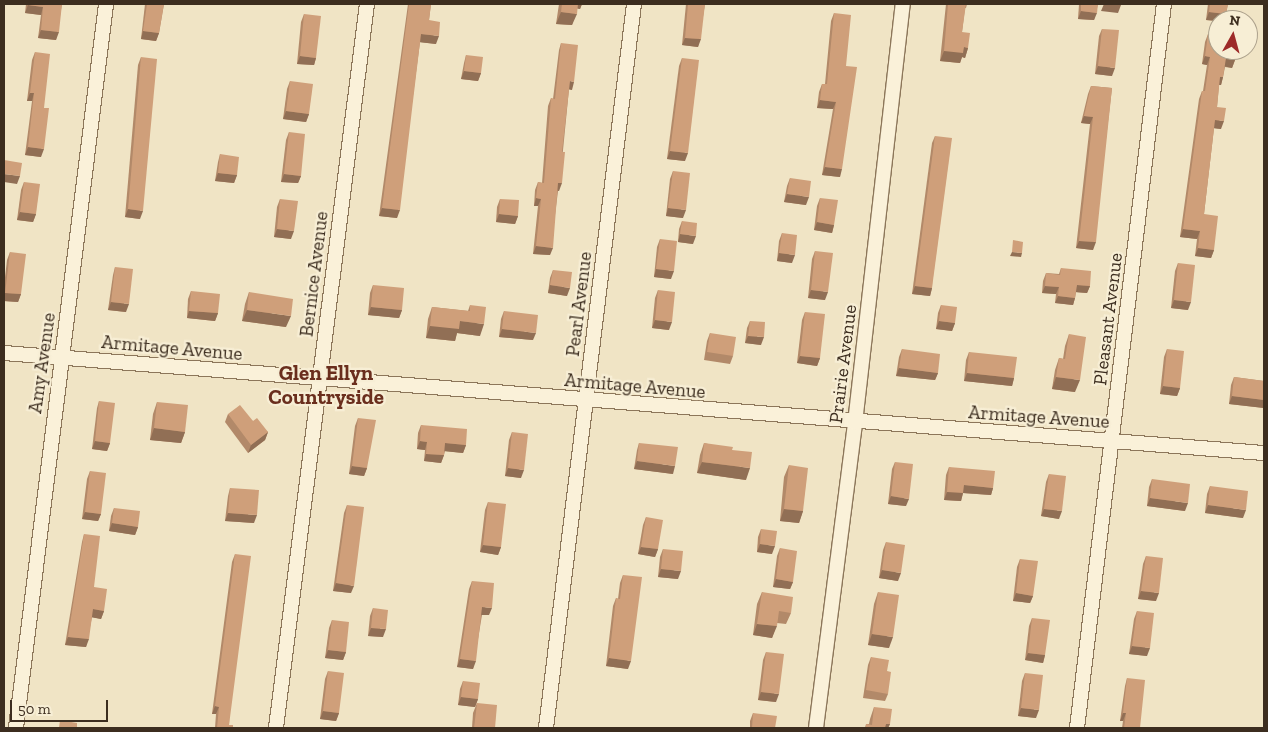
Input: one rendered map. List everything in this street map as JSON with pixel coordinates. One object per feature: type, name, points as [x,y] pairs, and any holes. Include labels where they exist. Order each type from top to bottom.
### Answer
[{"type":"street","name":"Amy Avenue","points":[[16,728],[106,4]]},
{"type":"street","name":"Bernice Avenue","points":[[276,728],[367,4]]},
{"type":"street","name":"Pearl Avenue","points":[[546,728],[634,4]]},
{"type":"street","name":"Prairie Avenue","points":[[816,728],[855,422],[903,4]]},
{"type":"street","name":"Pleasant Avenue","points":[[1077,728],[1113,441],[1164,4]]},
{"type":"street","name":"Armitage Avenue","points":[[4,353],[586,401],[1264,453]]},
{"type":"building","points":[[28,4],[62,4],[59,32],[41,30],[43,7]]},
{"type":"building","points":[[147,4],[164,4],[159,33],[143,31]]},
{"type":"building","points":[[409,4],[431,4],[429,20],[440,22],[439,36],[421,34],[400,210],[382,208]]},
{"type":"building","points":[[562,4],[578,4],[577,14],[561,12]]},
{"type":"building","points":[[688,4],[705,4],[701,39],[685,38]]},
{"type":"building","points":[[948,4],[966,4],[962,32],[970,33],[968,48],[964,47],[963,53],[944,51]]},
{"type":"building","points":[[1081,4],[1098,4],[1097,13],[1081,11]]},
{"type":"building","points":[[1210,4],[1228,4],[1227,10],[1209,10]]},
{"type":"building","points":[[834,13],[851,15],[846,66],[857,67],[842,169],[825,167],[836,102],[820,100],[822,84],[827,84]]},
{"type":"building","points":[[304,14],[321,16],[316,58],[300,56]]},
{"type":"building","points":[[1102,29],[1119,30],[1115,68],[1098,66]]},
{"type":"building","points":[[1208,34],[1208,57],[1205,56]]},
{"type":"building","points":[[561,43],[578,45],[574,82],[570,81],[562,152],[565,152],[562,183],[558,183],[553,248],[536,246],[541,199],[536,198],[538,182],[544,183],[551,98],[555,99]]},
{"type":"building","points":[[35,52],[50,54],[44,108],[49,108],[44,149],[28,147],[34,93],[30,93]]},
{"type":"building","points":[[466,55],[483,57],[481,73],[464,71]]},
{"type":"building","points":[[141,57],[157,59],[143,211],[128,209]]},
{"type":"building","points":[[682,58],[699,60],[688,153],[670,151]]},
{"type":"building","points":[[1210,60],[1226,60],[1223,77],[1220,77],[1217,107],[1226,108],[1224,121],[1215,120],[1204,214],[1218,216],[1214,250],[1198,248],[1200,231],[1183,229],[1202,91],[1205,91]]},
{"type":"building","points":[[290,81],[313,84],[309,114],[286,111]]},
{"type":"building","points":[[1091,86],[1112,88],[1096,242],[1079,241],[1093,117],[1084,116]]},
{"type":"building","points":[[289,132],[305,134],[301,176],[284,174]]},
{"type":"building","points":[[935,136],[952,138],[932,288],[915,286]]},
{"type":"building","points":[[220,154],[239,157],[237,175],[218,173]]},
{"type":"building","points":[[4,160],[22,163],[20,176],[4,174]]},
{"type":"building","points":[[673,171],[690,173],[686,210],[668,208]]},
{"type":"building","points":[[790,178],[811,181],[809,197],[787,194]]},
{"type":"building","points":[[24,182],[40,184],[36,214],[20,212]]},
{"type":"building","points":[[820,198],[838,200],[834,225],[817,222]]},
{"type":"building","points":[[280,199],[298,201],[294,231],[277,229]]},
{"type":"building","points":[[500,199],[519,200],[518,216],[499,214]]},
{"type":"building","points":[[682,221],[697,223],[696,236],[680,234]]},
{"type":"building","points":[[782,233],[797,235],[795,255],[779,253]]},
{"type":"building","points":[[660,239],[677,241],[674,271],[656,269]]},
{"type":"building","points":[[1013,240],[1023,242],[1022,253],[1012,252]]},
{"type":"building","points":[[815,251],[833,253],[828,292],[811,290]]},
{"type":"building","points":[[10,252],[26,254],[21,294],[5,293]]},
{"type":"building","points":[[1178,263],[1195,265],[1191,302],[1174,300]]},
{"type":"building","points":[[115,267],[133,269],[129,304],[111,302]]},
{"type":"building","points":[[1061,268],[1091,271],[1090,286],[1077,285],[1075,298],[1058,296],[1059,287],[1045,286],[1046,273],[1060,275]]},
{"type":"building","points":[[553,270],[572,272],[570,288],[550,285]]},
{"type":"building","points":[[373,285],[404,288],[402,310],[371,307]]},
{"type":"building","points":[[658,290],[675,292],[672,322],[655,320]]},
{"type":"building","points":[[191,291],[220,294],[218,313],[189,311]]},
{"type":"building","points":[[249,292],[293,299],[291,316],[247,310]]},
{"type":"building","points":[[470,305],[486,307],[484,324],[460,321],[459,329],[430,326],[432,307],[470,311]]},
{"type":"building","points":[[941,305],[957,307],[955,323],[939,321]]},
{"type":"building","points":[[504,311],[538,315],[536,333],[502,329]]},
{"type":"building","points":[[805,312],[825,314],[820,358],[800,356]]},
{"type":"building","points":[[750,321],[765,322],[764,337],[748,336]]},
{"type":"building","points":[[710,333],[736,337],[733,356],[707,352]]},
{"type":"building","points":[[1069,334],[1086,337],[1080,380],[1056,377],[1059,358],[1065,359]]},
{"type":"building","points":[[902,349],[940,354],[938,373],[899,368]]},
{"type":"building","points":[[1167,349],[1184,351],[1180,388],[1163,386]]},
{"type":"building","points":[[969,352],[1017,357],[1014,378],[967,373]]},
{"type":"building","points":[[1234,377],[1264,381],[1264,400],[1232,396]]},
{"type":"building","points":[[99,401],[115,403],[110,443],[95,441]]},
{"type":"building","points":[[157,402],[188,405],[185,432],[154,428]]},
{"type":"building","points":[[240,405],[253,421],[257,418],[268,432],[251,445],[228,414]]},
{"type":"building","points":[[358,418],[376,420],[367,468],[352,466]]},
{"type":"building","points":[[421,425],[467,429],[466,445],[445,443],[444,455],[426,454],[427,442],[420,441]]},
{"type":"building","points":[[512,432],[528,434],[524,470],[508,468]]},
{"type":"building","points":[[639,443],[678,447],[675,466],[637,461]]},
{"type":"building","points":[[704,443],[733,447],[732,450],[752,452],[750,468],[702,462]]},
{"type":"building","points":[[895,462],[913,464],[909,499],[891,496]]},
{"type":"building","points":[[789,465],[808,468],[803,511],[784,509]]},
{"type":"building","points":[[949,467],[995,471],[993,488],[964,485],[963,493],[947,492]]},
{"type":"building","points":[[90,471],[106,473],[101,514],[85,512]]},
{"type":"building","points":[[1049,474],[1066,476],[1062,511],[1044,509]]},
{"type":"building","points":[[1152,479],[1190,484],[1188,503],[1150,498]]},
{"type":"building","points":[[1210,486],[1248,491],[1246,510],[1208,505]]},
{"type":"building","points":[[230,488],[259,490],[257,515],[228,513]]},
{"type":"building","points":[[488,502],[506,504],[501,547],[483,545]]},
{"type":"building","points":[[347,505],[364,507],[354,586],[336,583]]},
{"type":"building","points":[[114,508],[140,511],[138,527],[112,523]]},
{"type":"building","points":[[646,517],[663,520],[658,549],[641,547]]},
{"type":"building","points":[[761,529],[777,531],[775,546],[760,544]]},
{"type":"building","points":[[84,534],[100,536],[94,587],[107,589],[104,611],[93,609],[89,639],[68,637]]},
{"type":"building","points":[[886,542],[905,545],[901,573],[882,570]]},
{"type":"building","points":[[780,548],[797,551],[793,582],[776,579]]},
{"type":"building","points":[[663,549],[683,551],[681,571],[661,569]]},
{"type":"building","points":[[235,554],[251,556],[229,725],[233,725],[233,728],[217,728],[219,707],[215,706]]},
{"type":"building","points":[[1146,556],[1163,558],[1159,593],[1141,591]]},
{"type":"building","points":[[1020,559],[1038,561],[1033,596],[1016,593]]},
{"type":"building","points":[[623,575],[642,577],[631,661],[609,658],[616,598],[620,599]]},
{"type":"building","points":[[472,581],[494,583],[492,608],[482,607],[476,661],[460,659]]},
{"type":"building","points":[[762,592],[793,597],[791,613],[779,611],[777,626],[757,624]]},
{"type":"building","points":[[878,592],[899,595],[893,637],[872,634]]},
{"type":"building","points":[[373,608],[388,610],[386,629],[371,628]]},
{"type":"building","points":[[1137,611],[1154,613],[1150,648],[1132,646]]},
{"type":"building","points":[[1032,618],[1050,620],[1045,655],[1028,653]]},
{"type":"building","points":[[332,620],[349,622],[346,652],[328,650]]},
{"type":"building","points":[[766,652],[784,654],[779,694],[761,692]]},
{"type":"building","points":[[871,657],[889,660],[887,671],[891,672],[888,694],[866,690]]},
{"type":"building","points":[[328,671],[344,673],[339,713],[323,711]]},
{"type":"building","points":[[1025,673],[1043,675],[1039,710],[1021,708]]},
{"type":"building","points":[[1127,678],[1145,680],[1140,728],[1124,728],[1126,713],[1123,713]]},
{"type":"building","points":[[463,681],[480,683],[478,699],[461,697]]},
{"type":"building","points":[[477,703],[497,705],[495,728],[474,728]]},
{"type":"building","points":[[874,707],[892,709],[890,724],[886,724],[885,728],[866,728],[866,724],[872,725]]},
{"type":"building","points":[[753,713],[777,716],[775,728],[752,728]]},
{"type":"building","points":[[60,720],[77,723],[77,728],[59,728]]},
{"type":"district","name":"Glen Ellyn Countryside","points":[[326,385]]}]
